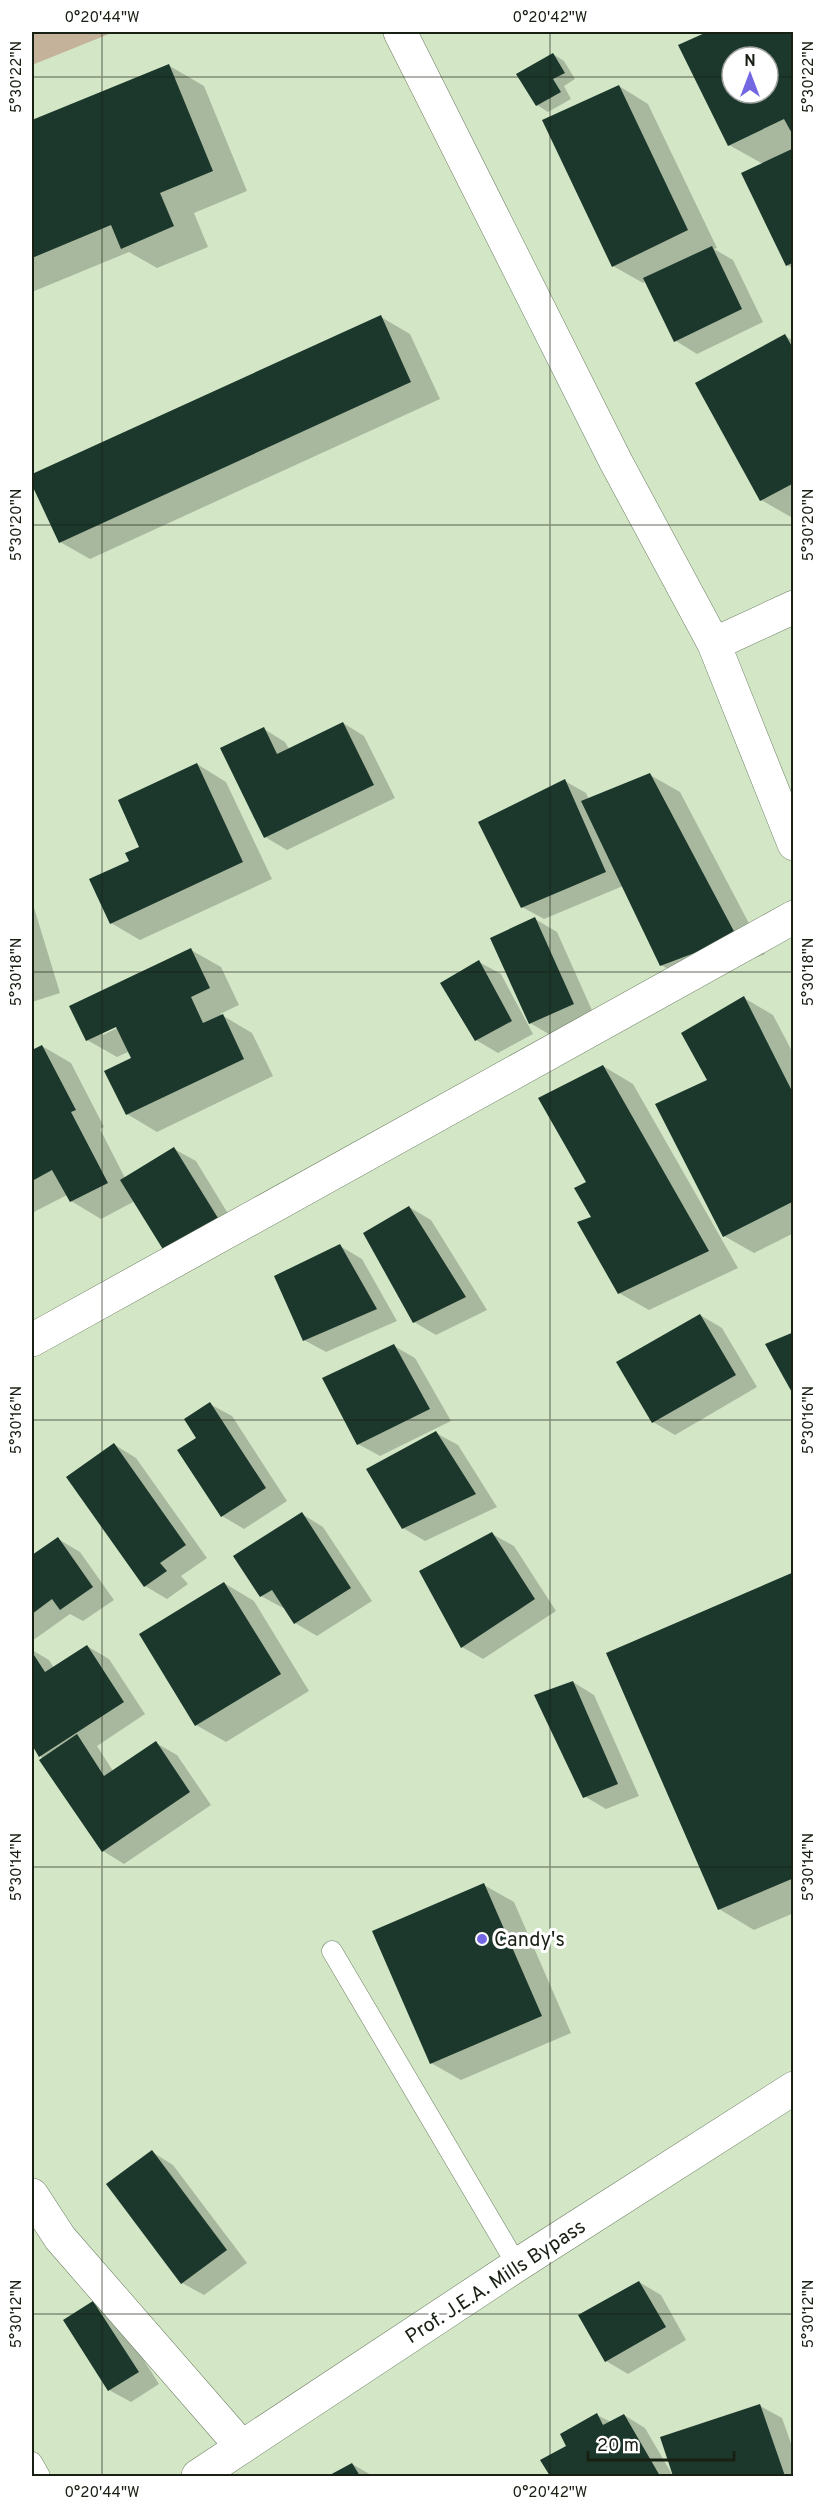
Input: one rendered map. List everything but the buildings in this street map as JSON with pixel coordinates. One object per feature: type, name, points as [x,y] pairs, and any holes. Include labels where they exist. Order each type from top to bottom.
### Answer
[{"type":"street","points":[[400,32],[616,462],[714,644],[794,844]]},
{"type":"street","points":[[714,644],[794,607]]},
{"type":"street","points":[[32,1340],[794,917]]},
{"type":"street","name":"Prof. J.E.A. Mills Bypass","points":[[198,2476],[517,2265],[794,2088]]},
{"type":"street","points":[[32,2195],[60,2238],[242,2447]]},
{"type":"lane","points":[[332,1951],[517,2265]]},
{"type":"lane","points":[[32,2462],[40,2476]]},
{"type":"shaded area","points":[[32,32],[114,32],[32,65]]},
{"type":"place","name":"Candy's","points":[[482,1939]]}]
